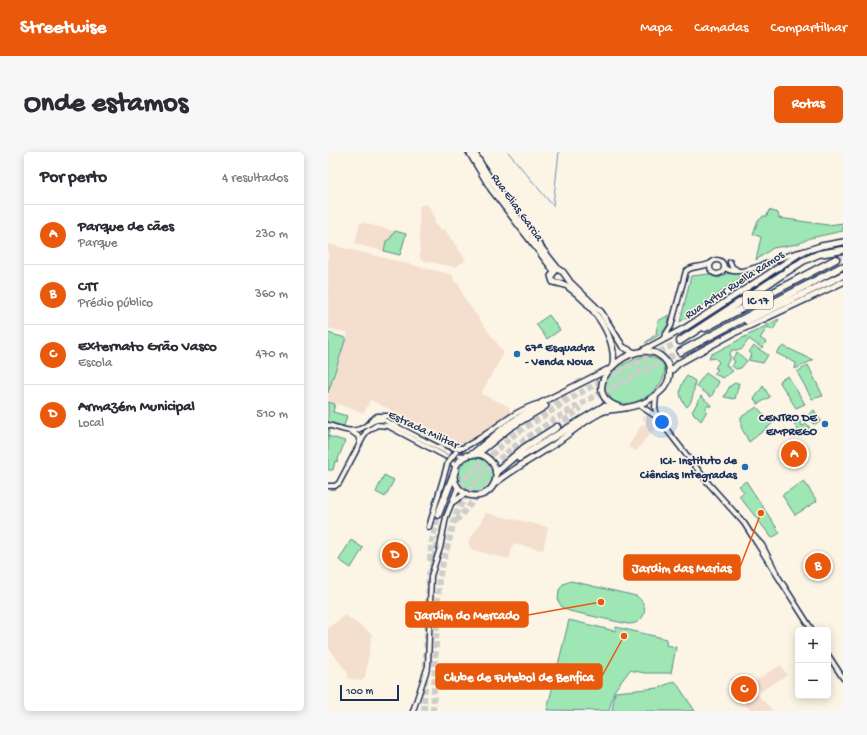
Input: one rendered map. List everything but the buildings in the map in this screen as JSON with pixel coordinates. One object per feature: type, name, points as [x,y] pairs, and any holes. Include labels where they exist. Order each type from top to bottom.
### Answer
[{"type":"highway","name":"IC 17","points":[[836,259],[678,342],[803,261],[819,254],[843,250]]},
{"type":"highway","name":"IC 17","points":[[680,352],[841,267]]},
{"type":"highway","points":[[710,337],[769,311],[843,275]]},
{"type":"highway","points":[[472,455],[543,404]]},
{"type":"highway","points":[[519,458],[603,407],[614,406]]},
{"type":"highway","points":[[496,472],[524,448],[557,427]]},
{"type":"highway","points":[[438,515],[456,469]]},
{"type":"main road","name":"Rua Elias Garcia","points":[[469,152],[491,189],[557,271]]},
{"type":"main road","name":"Rua Elias Garcia","points":[[474,152],[498,192],[557,271]]},
{"type":"main road","name":"Rua Artur Ruella Ramos","points":[[637,352],[685,328],[802,252],[821,246],[843,242]]},
{"type":"main road","points":[[622,408],[614,406],[605,398],[602,388],[604,376],[611,367],[615,354],[613,346],[603,326],[585,303],[568,287],[560,283],[555,283],[552,280],[552,274],[557,271],[565,274],[601,312],[624,348],[637,352],[650,352],[660,356],[666,363],[670,372]]},
{"type":"main road","points":[[560,283],[564,280],[565,274]]},
{"type":"main road","points":[[494,484],[496,472],[491,462],[482,456],[472,455],[456,469],[455,476],[458,487],[466,494],[476,496],[487,493],[494,484],[600,413],[640,405],[656,395],[666,386],[670,372],[679,363],[732,334],[843,282]]},
{"type":"main road","points":[[543,404],[637,352]]},
{"type":"street","points":[[663,339],[671,326],[683,280],[686,271],[689,268],[705,267],[715,260],[719,260],[723,262],[725,268],[730,271],[757,268],[787,255],[802,252]]},
{"type":"street","points":[[730,262],[732,267],[737,270]]},
{"type":"street","points":[[711,264],[711,271]]},
{"type":"street","points":[[689,268],[711,271],[719,274],[725,268]]},
{"type":"street","points":[[656,395],[655,407],[657,417]]},
{"type":"street","points":[[429,527],[448,462],[456,452],[479,440],[502,421],[518,412],[543,404]]},
{"type":"street","points":[[640,405],[657,417],[709,484],[749,531],[771,568],[776,573],[810,627]]},
{"type":"street","points":[[370,422],[377,416],[387,416],[446,445],[455,448],[463,448]]},
{"type":"street","name":"Estrada Militar","points":[[351,431],[360,429],[377,419],[384,420],[453,455],[472,455]]},
{"type":"street","name":"Estrada Militar","points":[[360,442],[370,428],[380,424],[388,426],[447,457],[456,469]]},
{"type":"street","points":[[328,425],[351,431],[358,436],[360,442],[340,482],[330,486]]},
{"type":"street","points":[[412,711],[428,666],[431,576],[440,548],[446,517],[458,487]]},
{"type":"street","points":[[452,502],[466,494]]},
{"type":"street","points":[[831,660],[843,678]]},
{"type":"shaded area","points":[[427,204],[435,217],[434,222],[440,230],[445,230],[466,260],[455,267],[420,260],[419,206]]},
{"type":"shaded area","points":[[360,222],[406,234],[400,255],[355,244]]},
{"type":"shaded area","points":[[328,244],[453,275],[454,281],[459,285],[464,298],[504,353],[481,394],[508,406],[510,413],[483,434],[464,445],[370,400],[364,413],[328,401],[328,396],[348,333],[328,328]]},
{"type":"shaded area","points":[[648,415],[658,428],[651,432],[636,451],[628,447],[640,427],[646,423],[642,417]]},
{"type":"shaded area","points":[[486,513],[548,527],[543,550],[513,544],[509,559],[472,550],[468,543]]},
{"type":"shaded area","points":[[345,615],[372,634],[365,678],[361,681],[348,678],[348,673],[328,647],[328,628]]},
{"type":"shaded area","points":[[781,665],[787,675],[761,691],[753,682]]},
{"type":"shaded area","points":[[739,675],[773,711],[750,711],[729,679]]},
{"type":"green space","points":[[769,210],[778,213],[779,218],[828,225],[843,223],[843,231],[810,238],[798,244],[773,248],[756,260],[761,237],[753,234],[758,220],[760,220],[763,216],[767,216]]},
{"type":"green space","points":[[395,231],[406,234],[400,255],[384,251],[386,241],[390,239]]},
{"type":"green space","points":[[748,272],[680,322],[691,276],[709,274],[719,278],[726,274]]},
{"type":"green space","points":[[549,315],[560,330],[547,339],[536,324]]},
{"type":"green space","points":[[669,315],[669,321],[662,333],[645,343],[656,334],[658,321]]},
{"type":"green space","points":[[779,319],[773,330],[768,327],[760,338],[766,342],[762,348],[749,339],[741,350],[732,350],[729,355],[731,357],[726,365],[733,371],[723,378],[714,374],[718,369],[715,368],[719,362],[715,358],[709,359],[710,355]]},
{"type":"green space","points":[[328,333],[346,338],[328,393]]},
{"type":"green space","points":[[754,346],[768,355],[763,363],[748,360],[752,354],[749,352]]},
{"type":"green space","points":[[783,346],[813,360],[795,369],[796,363],[776,353]]},
{"type":"green space","points":[[737,352],[747,361],[741,368],[736,369],[732,366],[735,361],[732,359]]},
{"type":"green space","points":[[645,356],[657,359],[663,365],[664,373],[661,382],[655,390],[646,397],[635,402],[623,404],[618,403],[610,397],[606,389],[606,382],[609,375],[622,365]]},
{"type":"green space","points":[[808,365],[823,396],[812,399],[797,372]]},
{"type":"green space","points":[[706,373],[719,382],[711,397],[696,386]]},
{"type":"green space","points":[[687,376],[695,381],[692,399],[687,407],[680,395],[680,392],[682,384]]},
{"type":"green space","points":[[788,376],[805,404],[796,408],[779,381]]},
{"type":"green space","points":[[735,383],[739,383],[735,399],[724,397],[730,386]]},
{"type":"green space","points":[[763,386],[770,397],[758,404],[754,399]]},
{"type":"green space","points":[[701,396],[711,405],[710,407],[708,405],[705,410],[707,411],[701,421],[692,412]]},
{"type":"green space","points":[[328,402],[335,404],[333,412],[347,416],[344,426],[328,422]]},
{"type":"green space","points":[[757,407],[772,424],[749,442],[741,427],[741,417]]},
{"type":"green space","points":[[814,410],[821,421],[815,424],[812,423],[807,416]]},
{"type":"green space","points":[[799,420],[802,426],[807,424],[810,428],[800,434],[794,423]]},
{"type":"green space","points":[[328,436],[345,441],[337,462],[335,461],[333,470],[328,470]]},
{"type":"green space","points":[[792,444],[803,461],[796,465],[785,448]]},
{"type":"green space","points":[[473,458],[479,458],[483,459],[490,465],[493,475],[492,482],[486,489],[479,492],[473,492],[469,491],[462,485],[459,478],[459,472],[460,468],[466,461]]},
{"type":"green space","points":[[384,475],[394,480],[385,497],[376,492]]},
{"type":"green space","points":[[746,481],[780,533],[772,538],[739,496],[744,492],[739,486]]},
{"type":"green space","points":[[804,481],[817,501],[795,515],[782,495]]},
{"type":"green space","points":[[351,540],[363,548],[351,568],[339,560]]},
{"type":"green space","points":[[571,581],[636,596],[643,604],[645,609],[644,614],[639,621],[628,624],[569,611],[562,607],[558,601],[559,590],[563,584]]},
{"type":"green space","points":[[569,620],[615,631],[616,627],[667,639],[666,645],[676,647],[671,673],[644,673],[630,670],[614,691],[609,711],[547,710]]},
{"type":"green space","points":[[675,681],[695,711],[612,711],[615,692],[658,688]]},
{"type":"waterway","points":[[508,152],[553,206]]},
{"type":"waterway","points":[[553,205],[559,152]]},
{"type":"tunnel","points":[[836,259],[843,255]]},
{"type":"tunnel","points":[[456,495],[467,476],[515,434],[580,393],[618,372],[675,344]]},
{"type":"tunnel","points":[[433,711],[439,578],[457,511],[476,480],[512,448],[553,420],[595,396],[680,352]]},
{"type":"tunnel","points":[[545,406],[567,398]]},
{"type":"tunnel","points":[[557,427],[581,408]]},
{"type":"tunnel","points":[[456,521],[485,487],[519,458]]},
{"type":"tunnel","points":[[430,561],[431,545],[438,515]]},
{"type":"tunnel","points":[[429,576],[443,525]]},
{"type":"tunnel","points":[[424,711],[429,572]]},
{"type":"place","name":"67ª Esquadra - Venda Nova","points":[[517,354]]},
{"type":"place","name":"CENTRO DE EMPREGO","points":[[825,424]]},
{"type":"place","name":"Parque de cães","points":[[794,454]]},
{"type":"place","name":"ICI- Instituto de Ciências Integradas","points":[[745,467]]},
{"type":"place","name":"Jardim das Marias","points":[[761,513]]},
{"type":"place","name":"Armazém Municipal","points":[[395,555]]},
{"type":"place","name":"CTT","points":[[818,566]]},
{"type":"place","name":"Jardim do Mercado","points":[[601,602]]},
{"type":"place","name":"Clube de Futebol de Benfica","points":[[624,636]]},
{"type":"place","name":"Externato Grão Vasco","points":[[744,689]]}]
